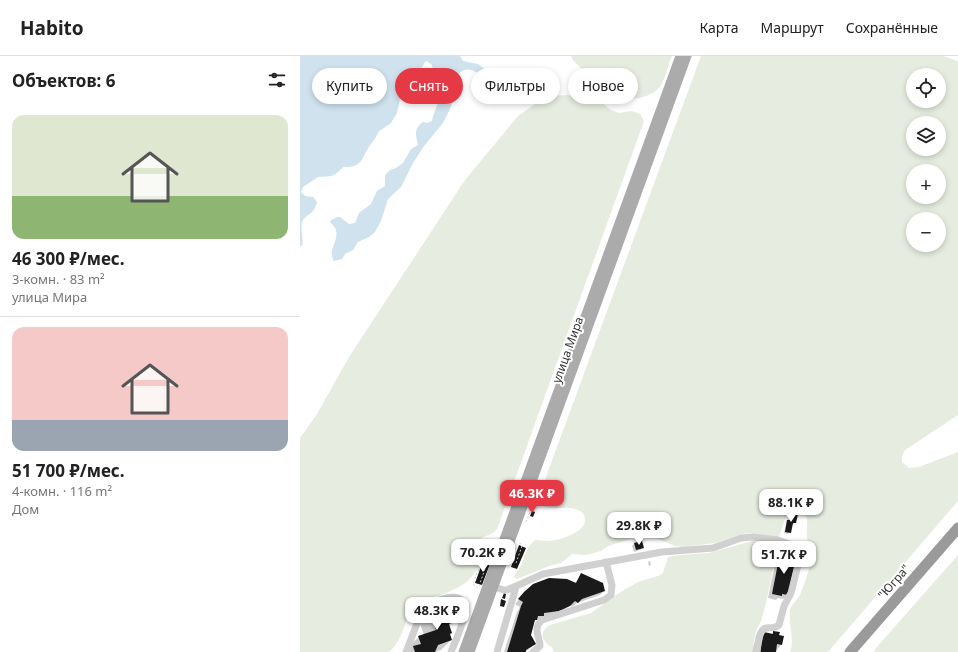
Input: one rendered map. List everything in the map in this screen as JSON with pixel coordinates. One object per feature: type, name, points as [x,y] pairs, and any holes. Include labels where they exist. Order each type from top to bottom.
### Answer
[{"type":"highway","name":"\"Югра\"","points":[[850,652],[958,528]]},
{"type":"main road","name":"улица Мира","points":[[463,652],[680,56]]},
{"type":"main road","name":"улица Мира","points":[[470,652],[487,585],[688,56]]},
{"type":"lane","points":[[487,585],[505,590],[516,587],[543,574],[662,552],[713,548],[746,537],[778,540],[792,545],[799,561],[791,593],[784,606],[779,626],[776,628],[765,628],[762,631],[757,652]]},
{"type":"lane","points":[[532,652],[540,646],[536,631],[537,626],[542,620],[604,600],[610,595],[612,585],[606,562]]},
{"type":"lane","points":[[497,652],[516,587]]},
{"type":"lane","points":[[406,652],[423,608],[427,605],[450,597],[455,597],[463,602],[465,612],[451,652]]},
{"type":"path","points":[[516,563],[522,545],[517,541]]},
{"type":"path","points":[[486,566],[487,585]]},
{"type":"shaded area","points":[[571,56],[672,56],[661,85],[656,91],[646,96],[638,98],[638,68],[581,68]]},
{"type":"shaded area","points":[[701,56],[943,56],[958,61],[958,415],[905,450],[902,456],[902,462],[909,468],[919,467],[958,452],[958,501],[828,652],[790,652],[792,637],[790,610],[800,595],[811,558],[811,551],[807,538],[807,520],[803,512],[795,510],[787,513],[779,537],[750,533],[742,534],[715,543],[683,547],[675,546],[656,538],[637,537],[608,546],[601,551],[586,555],[572,554],[561,563],[549,566],[517,579],[514,577],[515,574],[519,569],[531,543],[535,540],[552,541],[564,538],[576,532],[584,524],[585,517],[581,512],[570,508],[545,507],[541,503],[540,493]]},
{"type":"shaded area","points":[[560,95],[568,95],[568,104],[604,104],[611,110],[619,113],[632,111],[640,114],[644,121],[497,529],[479,540],[480,556],[477,567],[472,576],[465,583],[446,593],[415,603],[411,608],[396,644],[389,652],[300,652],[300,438],[317,414],[349,357],[465,180],[518,116],[535,104],[560,104]]},
{"type":"shaded area","points":[[752,541],[765,542],[774,545],[777,550],[766,603],[761,621],[756,631],[752,652],[554,652],[552,647],[544,640],[544,631],[550,625],[591,613],[619,593],[638,582],[663,573],[668,557],[709,553]]},
{"type":"shaded area","points":[[958,555],[958,652],[874,652],[876,648]]},
{"type":"water","points":[[300,56],[460,56],[463,61],[478,64],[483,68],[471,68],[471,70],[463,71],[463,68],[433,68],[432,65],[427,61],[422,68],[395,68],[395,104],[399,104],[397,113],[391,123],[379,131],[358,164],[350,167],[343,167],[332,176],[318,177],[303,187],[301,192],[305,196],[313,197],[317,202],[314,210],[303,220],[302,246],[300,246]]},
{"type":"water","points":[[438,104],[452,104],[443,123],[424,146],[413,163],[401,187],[388,199],[381,221],[375,232],[369,237],[358,242],[353,250],[345,254],[342,259],[334,261],[332,257],[332,250],[336,238],[336,229],[330,222],[331,220],[340,217],[349,224],[355,223],[359,213],[371,204],[377,191],[385,186],[385,175],[390,170],[403,163],[411,149],[418,145],[416,130],[423,122],[427,123],[432,121]]},
{"type":"building","points":[[532,511],[535,512],[533,517],[530,516]]},
{"type":"building","points":[[791,513],[798,514],[796,523],[793,523],[791,533],[785,532],[787,520],[790,520]]},
{"type":"building","points":[[491,541],[494,542],[492,547],[489,546]]},
{"type":"building","points":[[642,541],[644,548],[636,550],[634,543]]},
{"type":"building","points":[[519,545],[526,548],[517,569],[511,567]]},
{"type":"building","points":[[780,553],[790,555],[790,558],[796,559],[788,595],[782,594],[782,596],[772,594]]},
{"type":"building","points":[[483,561],[490,564],[482,585],[475,583]]},
{"type":"building","points":[[581,573],[603,583],[605,591],[582,599],[578,603],[575,601],[570,606],[559,611],[544,613],[544,616],[538,616],[537,620],[535,620],[531,635],[536,644],[526,650],[526,652],[507,652],[523,602],[518,599],[524,592],[533,584],[549,578],[567,579],[576,583]]},
{"type":"building","points":[[504,593],[506,594],[505,599],[502,598]]},
{"type":"building","points":[[501,599],[506,601],[504,607],[500,606]]},
{"type":"building","points":[[450,606],[455,621],[449,624],[452,633],[450,634],[452,640],[438,645],[435,652],[415,652],[413,646],[421,644],[418,636],[436,630],[430,613]]},
{"type":"building","points":[[773,631],[780,632],[779,635],[784,636],[782,645],[777,644],[776,652],[760,652],[764,632],[773,634]]}]
